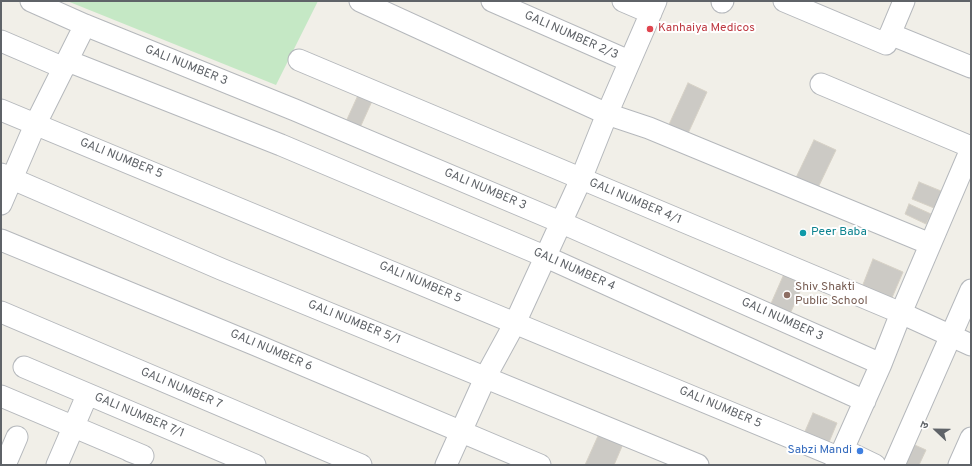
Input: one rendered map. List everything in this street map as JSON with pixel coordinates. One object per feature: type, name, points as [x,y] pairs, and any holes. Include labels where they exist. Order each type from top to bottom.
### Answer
[{"type":"street","name":"GALI NUMBER 3","points":[[31,1],[85,25],[295,110],[560,222],[881,364]]},
{"type":"street","points":[[360,1],[607,114],[649,128],[930,244]]},
{"type":"street","name":"GALI NUMBER 2/3","points":[[492,1],[629,62]]},
{"type":"street","points":[[446,465],[460,431],[486,376],[515,323],[544,256],[581,179],[629,62],[654,7],[623,1]]},
{"type":"street","points":[[784,1],[886,44],[903,1]]},
{"type":"street","points":[[1,204],[7,176],[35,125],[85,25]]},
{"type":"street","points":[[890,34],[971,67]]},
{"type":"street","name":"GALI NUMBER 4","points":[[1,41],[281,145],[544,256],[865,401]]},
{"type":"street","name":"GALI NUMBER 4/1","points":[[299,60],[901,313],[971,345]]},
{"type":"street","points":[[821,84],[971,148],[964,184],[930,244],[881,364],[840,458]]},
{"type":"street","name":"GALI NUMBER 5","points":[[1,110],[237,206],[840,458],[874,465]]},
{"type":"street","name":"GALI NUMBER 5/1","points":[[7,176],[222,269],[486,376],[698,465]]},
{"type":"street","name":"GALI NUMBER 6","points":[[1,240],[540,465]]},
{"type":"street","points":[[894,465],[971,290]]},
{"type":"street","name":"GALI NUMBER 7","points":[[1,312],[361,465]]},
{"type":"street","name":"GALI NUMBER 7/1","points":[[24,367],[255,465]]},
{"type":"street","points":[[1,396],[143,456],[130,451]]},
{"type":"street","points":[[57,465],[85,400]]},
{"type":"street","points":[[5,465],[17,437]]},
{"type":"street","points":[[959,465],[971,438]]},
{"type":"green space","points":[[67,1],[318,1],[276,85]]},
{"type":"building","points":[[688,83],[707,92],[685,140],[666,131]]},
{"type":"building","points":[[359,93],[373,99],[358,132],[344,126]]},
{"type":"building","points":[[814,140],[836,150],[815,194],[793,184]]},
{"type":"building","points":[[919,182],[941,191],[934,208],[912,199]]},
{"type":"building","points":[[909,204],[931,214],[926,224],[905,214]]},
{"type":"building","points":[[873,259],[903,272],[891,300],[862,287]]},
{"type":"building","name":"Shiv Shakti Public School","points":[[784,274],[804,283],[789,316],[769,308]]},
{"type":"building","points":[[813,413],[837,423],[827,447],[803,436]]},
{"type":"building","points":[[602,427],[626,437],[614,465],[585,465]]},
{"type":"building","points":[[908,442],[926,450],[919,465],[897,465]]},
{"type":"place","name":"Kanhaiya Medicos","points":[[650,29]]},
{"type":"place","name":"Peer Baba","points":[[803,233]]},
{"type":"place","name":"Shiv Shakti Public School","points":[[787,295]]},
{"type":"place","name":"Sabzi Mandi","points":[[860,451]]}]
